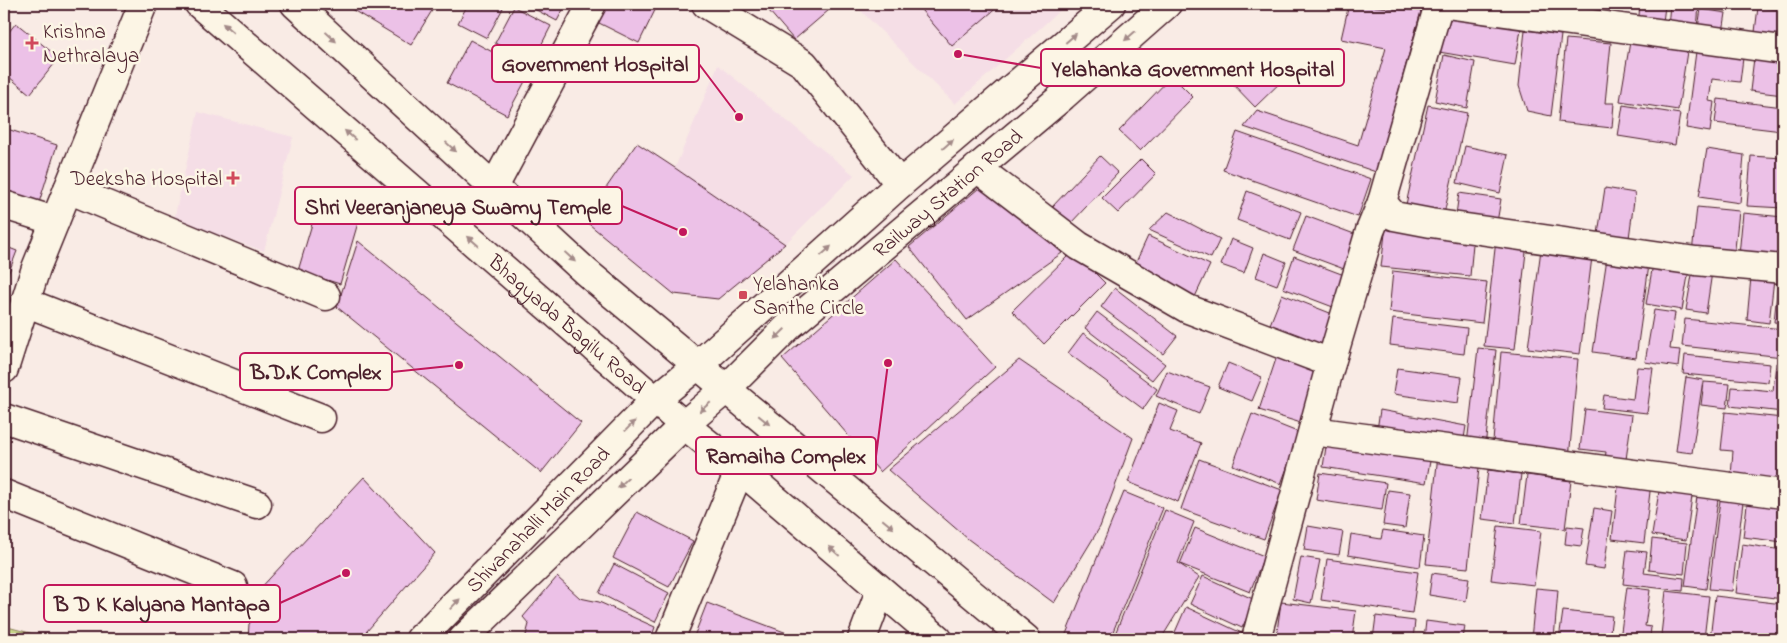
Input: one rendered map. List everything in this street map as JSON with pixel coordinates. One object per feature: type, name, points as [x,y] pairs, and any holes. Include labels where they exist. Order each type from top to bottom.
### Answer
[{"type":"street","points":[[4,368],[36,268],[143,4]]},
{"type":"street","name":"Bhagyada Bagilu Road","points":[[200,4],[684,425],[740,470],[938,639]]},
{"type":"street","points":[[494,187],[592,4]]},
{"type":"street","points":[[706,4],[804,64],[900,184]]},
{"type":"street","name":"Railway Station Road","points":[[655,400],[698,365],[900,184],[1111,4]]},
{"type":"street","name":"Railway Station Road","points":[[463,639],[684,425],[726,389],[790,325],[977,168],[1167,4]]},
{"type":"street","points":[[1256,639],[1331,363],[1370,231],[1382,202],[1438,4]]},
{"type":"street","points":[[1446,4],[1783,50]]},
{"type":"street","points":[[305,7],[586,272],[1026,639]]},
{"type":"street","points":[[977,168],[1079,246],[1188,309],[1331,363]]},
{"type":"street","points":[[68,188],[326,296]]},
{"type":"street","points":[[1382,202],[1394,216],[1431,223],[1696,260],[1783,268]]},
{"type":"street","points":[[4,205],[54,221]]},
{"type":"street","points":[[25,302],[322,418]]},
{"type":"street","name":"Shivanahalli Main Road","points":[[420,639],[655,400]]},
{"type":"street","points":[[4,418],[257,504]]},
{"type":"street","points":[[1313,431],[1783,494]]},
{"type":"street","points":[[670,639],[740,470]]},
{"type":"street","points":[[4,494],[233,586]]},
{"type":"street","points":[[862,639],[880,591]]},
{"type":"shaded area","points":[[854,4],[1067,4],[955,104]]},
{"type":"shaded area","points":[[718,65],[854,175],[785,244],[675,168]]},
{"type":"shaded area","name":"Deeksha Hospital","points":[[198,112],[293,137],[264,251],[174,220]]},
{"type":"green space","points":[[4,626],[52,639],[4,639]]},
{"type":"building","points":[[343,4],[436,4],[411,45]]},
{"type":"building","points":[[468,4],[495,4],[503,8],[487,38],[458,23]]},
{"type":"building","points":[[525,4],[566,4],[557,21]]},
{"type":"building","points":[[606,4],[658,4],[639,43],[597,22]]},
{"type":"building","points":[[763,4],[836,4],[794,40]]},
{"type":"building","points":[[916,4],[999,4],[1000,5],[952,46]]},
{"type":"building","points":[[1349,4],[1421,11],[1376,172],[1244,127],[1257,111],[1358,145],[1386,48],[1341,39]]},
{"type":"building","points":[[1562,4],[1606,4],[1604,17],[1561,10]]},
{"type":"building","points":[[1640,4],[1665,6],[1662,30],[1638,27]]},
{"type":"building","points":[[1670,4],[1699,4],[1697,30],[1668,27]]},
{"type":"building","points":[[1701,4],[1728,4],[1727,11],[1700,8]]},
{"type":"building","points":[[1759,4],[1783,4],[1783,8]]},
{"type":"building","points":[[514,7],[551,26],[532,63],[495,43]]},
{"type":"building","points":[[1758,7],[1783,10],[1783,36],[1755,32]]},
{"type":"building","points":[[1701,9],[1726,13],[1723,32],[1698,28]]},
{"type":"building","points":[[1445,16],[1521,29],[1515,65],[1439,52]]},
{"type":"building","points":[[16,23],[59,58],[30,94],[4,73],[4,38]]},
{"type":"building","points":[[1525,30],[1561,35],[1551,116],[1527,111],[1519,86]]},
{"type":"building","points":[[1631,36],[1688,45],[1678,110],[1620,101]]},
{"type":"building","points":[[1566,39],[1611,43],[1605,103],[1614,103],[1612,128],[1558,122]]},
{"type":"building","points":[[470,40],[530,72],[507,115],[447,83]]},
{"type":"building","points":[[1697,44],[1744,50],[1740,82],[1712,79],[1709,101],[1714,102],[1710,132],[1686,128]]},
{"type":"building","points":[[1263,52],[1286,77],[1255,107],[1231,82]]},
{"type":"building","points":[[1444,55],[1475,62],[1467,108],[1435,101]]},
{"type":"building","points":[[1754,58],[1783,61],[1783,95],[1750,91]]},
{"type":"building","points":[[1172,76],[1193,97],[1140,151],[1119,131]]},
{"type":"building","points":[[1718,99],[1783,107],[1782,131],[1715,123]]},
{"type":"building","points":[[1428,105],[1467,113],[1443,218],[1405,209]]},
{"type":"building","points":[[1623,105],[1680,114],[1675,145],[1618,136]]},
{"type":"building","points":[[4,128],[57,145],[37,209],[4,199]]},
{"type":"building","points":[[1237,132],[1371,179],[1358,217],[1223,170]]},
{"type":"building","points":[[637,143],[785,244],[718,299],[674,294],[584,220]]},
{"type":"building","points":[[1465,146],[1508,155],[1500,193],[1457,183]]},
{"type":"building","points":[[1707,149],[1744,155],[1740,203],[1699,197]]},
{"type":"building","points":[[1100,156],[1118,173],[1070,224],[1052,207]]},
{"type":"building","points":[[1751,156],[1783,158],[1783,208],[1747,206]]},
{"type":"building","points":[[1141,159],[1156,174],[1118,213],[1102,198]]},
{"type":"building","points":[[985,183],[1062,253],[967,320],[909,247]]},
{"type":"building","points":[[1605,188],[1635,193],[1629,238],[1598,234]]},
{"type":"building","points":[[1247,191],[1301,212],[1290,240],[1237,220]]},
{"type":"building","points":[[1459,193],[1501,199],[1496,228],[1455,222]]},
{"type":"building","points":[[320,197],[362,209],[340,284],[298,271]]},
{"type":"building","points":[[1697,207],[1739,211],[1734,258],[1692,253]]},
{"type":"building","points":[[1168,212],[1220,239],[1211,258],[1149,230]]},
{"type":"building","points":[[1743,213],[1783,217],[1783,259],[1739,255]]},
{"type":"building","points":[[1306,216],[1357,235],[1344,269],[1293,250]]},
{"type":"building","points":[[1386,225],[1474,233],[1470,276],[1381,267]]},
{"type":"building","points":[[1148,236],[1210,265],[1194,299],[1132,271]]},
{"type":"building","points":[[1231,239],[1253,248],[1244,273],[1221,265]]},
{"type":"building","points":[[1496,240],[1527,243],[1515,349],[1484,346]]},
{"type":"building","points":[[358,241],[581,423],[541,473],[337,307]]},
{"type":"building","points":[[1542,242],[1593,249],[1580,354],[1528,348]]},
{"type":"building","points":[[4,246],[17,251],[4,285]]},
{"type":"building","points":[[1073,251],[1105,283],[1044,344],[1012,311]]},
{"type":"building","points":[[1264,253],[1286,262],[1277,285],[1256,277]]},
{"type":"building","points":[[1294,256],[1344,275],[1333,307],[1283,288]]},
{"type":"building","points":[[1607,258],[1649,265],[1636,358],[1593,352]]},
{"type":"building","points":[[896,259],[995,367],[880,472],[782,359]]},
{"type":"building","points":[[1653,264],[1689,270],[1682,310],[1646,304]]},
{"type":"building","points":[[1693,269],[1712,272],[1706,313],[1686,310]]},
{"type":"building","points":[[1393,271],[1487,282],[1482,323],[1389,312]]},
{"type":"building","points":[[1779,273],[1783,274],[1783,323],[1774,322]]},
{"type":"building","points":[[1751,277],[1774,279],[1769,323],[1747,320]]},
{"type":"building","points":[[1115,288],[1177,336],[1163,354],[1101,307]]},
{"type":"building","points":[[1282,294],[1335,315],[1320,353],[1267,332]]},
{"type":"building","points":[[1654,310],[1675,313],[1670,349],[1680,350],[1678,367],[1645,362]]},
{"type":"building","points":[[1097,312],[1165,364],[1152,380],[1085,328]]},
{"type":"building","points":[[1393,319],[1467,328],[1464,354],[1390,345]]},
{"type":"building","points":[[1685,319],[1783,329],[1783,357],[1682,346]]},
{"type":"building","points":[[1083,333],[1157,389],[1143,409],[1068,353]]},
{"type":"building","points":[[1478,348],[1496,350],[1485,447],[1467,444]]},
{"type":"building","points":[[1501,352],[1578,359],[1569,459],[1492,452]]},
{"type":"building","points":[[1685,355],[1770,364],[1768,382],[1683,374]]},
{"type":"building","points":[[1277,356],[1318,370],[1301,423],[1259,410]]},
{"type":"building","points":[[1019,360],[1133,438],[1100,527],[1054,603],[968,539],[888,470]]},
{"type":"building","points":[[1228,363],[1262,377],[1252,401],[1218,387]]},
{"type":"building","points":[[1776,363],[1783,364],[1783,412],[1730,406],[1732,387],[1773,391]]},
{"type":"building","points":[[1637,367],[1653,368],[1647,413],[1602,408],[1604,395],[1633,399]]},
{"type":"building","points":[[1397,368],[1462,377],[1458,403],[1393,394]]},
{"type":"building","points":[[1167,371],[1210,387],[1199,414],[1156,396]]},
{"type":"building","points":[[1686,377],[1703,380],[1692,453],[1676,451]]},
{"type":"building","points":[[1704,382],[1730,384],[1727,408],[1701,405]]},
{"type":"building","points":[[1159,403],[1178,411],[1170,431],[1201,443],[1178,502],[1128,482]]},
{"type":"building","points":[[1585,409],[1632,415],[1625,467],[1604,464],[1606,452],[1580,449]]},
{"type":"building","points":[[1380,410],[1466,426],[1463,445],[1377,430]]},
{"type":"building","points":[[1725,412],[1783,418],[1783,481],[1731,476],[1733,451],[1721,450]]},
{"type":"building","points":[[1252,414],[1300,433],[1281,484],[1233,465]]},
{"type":"building","points":[[1327,440],[1431,456],[1426,483],[1323,467]]},
{"type":"building","points":[[1438,455],[1480,459],[1468,568],[1426,564]]},
{"type":"building","points":[[1199,459],[1282,490],[1264,539],[1181,509]]},
{"type":"building","points":[[1488,470],[1521,474],[1515,523],[1482,519]]},
{"type":"building","points":[[1320,473],[1386,483],[1382,510],[1316,500]]},
{"type":"building","points":[[1527,475],[1571,481],[1565,529],[1521,524]]},
{"type":"building","points":[[364,477],[435,553],[360,639],[248,639],[249,624],[257,616],[249,604],[256,593]]},
{"type":"building","points":[[1619,479],[1651,483],[1644,543],[1612,539]]},
{"type":"building","points":[[1660,485],[1693,489],[1686,540],[1652,535]]},
{"type":"building","points":[[1698,489],[1719,492],[1706,589],[1685,586]]},
{"type":"building","points":[[1388,490],[1410,493],[1405,528],[1383,525]]},
{"type":"building","points":[[1124,492],[1163,508],[1110,639],[1064,639]]},
{"type":"building","points":[[1721,492],[1744,494],[1732,591],[1709,589]]},
{"type":"building","points":[[1748,497],[1783,502],[1783,542],[1743,537]]},
{"type":"building","points":[[1594,508],[1612,511],[1604,569],[1585,566]]},
{"type":"building","points":[[1165,510],[1194,522],[1178,563],[1199,577],[1161,639],[1113,639]]},
{"type":"building","points":[[637,512],[693,541],[669,587],[613,558]]},
{"type":"building","points":[[1308,526],[1343,532],[1339,555],[1304,550]]},
{"type":"building","points":[[1498,526],[1541,531],[1534,585],[1491,580]]},
{"type":"building","points":[[1567,526],[1584,528],[1581,546],[1565,544]]},
{"type":"building","points":[[1195,528],[1264,556],[1250,592],[1180,564]]},
{"type":"building","points":[[1383,530],[1424,536],[1420,567],[1348,555],[1351,534],[1381,539]]},
{"type":"building","points":[[1652,539],[1687,543],[1684,574],[1649,570]]},
{"type":"building","points":[[1742,544],[1783,550],[1783,599],[1736,593]]},
{"type":"building","points":[[1627,550],[1647,552],[1644,573],[1684,578],[1683,591],[1623,584]]},
{"type":"building","points":[[1301,557],[1320,560],[1311,603],[1293,599]]},
{"type":"building","points":[[1327,559],[1418,572],[1412,613],[1321,600]]},
{"type":"building","points":[[614,564],[669,593],[655,622],[599,593]]},
{"type":"building","points":[[1432,573],[1469,578],[1466,601],[1429,595]]},
{"type":"building","points":[[1203,576],[1255,600],[1242,628],[1190,604]]},
{"type":"building","points":[[557,577],[580,598],[599,602],[655,627],[651,639],[525,639],[529,624],[523,617]]},
{"type":"building","points":[[1627,587],[1650,590],[1645,626],[1651,627],[1650,638],[1659,639],[1620,639]]},
{"type":"building","points":[[1536,588],[1558,590],[1554,639],[1531,639]]},
{"type":"building","points":[[1666,591],[1709,596],[1704,639],[1669,639],[1670,636],[1661,635]]},
{"type":"building","points":[[1715,596],[1783,604],[1783,639],[1710,639]]},
{"type":"building","points":[[1281,602],[1356,611],[1352,639],[1276,639]]},
{"type":"building","points":[[707,603],[803,639],[693,639]]},
{"type":"building","points":[[1186,607],[1248,636],[1246,639],[1172,639]]},
{"type":"building","points":[[1563,611],[1612,616],[1609,639],[1559,639]]},
{"type":"building","points":[[1376,616],[1415,621],[1413,639],[1373,639]]},
{"type":"building","points":[[1426,621],[1465,626],[1463,639],[1424,639]]},
{"type":"place","name":"Krishna Nethralaya","points":[[32,43]]},
{"type":"place","name":"Yelahanka Government Hospital","points":[[958,54]]},
{"type":"place","name":"Government Hospital","points":[[739,117]]},
{"type":"place","name":"Deeksha Hospital","points":[[233,178]]},
{"type":"place","name":"Shri Veeranjaneya Swamy Temple","points":[[683,232]]},
{"type":"place","name":"Yelahanka Santhe Circle","points":[[743,295]]},
{"type":"place","name":"Ramaiha Complex","points":[[888,363]]},
{"type":"place","name":"B.D.K Complex","points":[[459,365]]},
{"type":"place","name":"B D K Kalyana Mantapa","points":[[346,573]]}]
